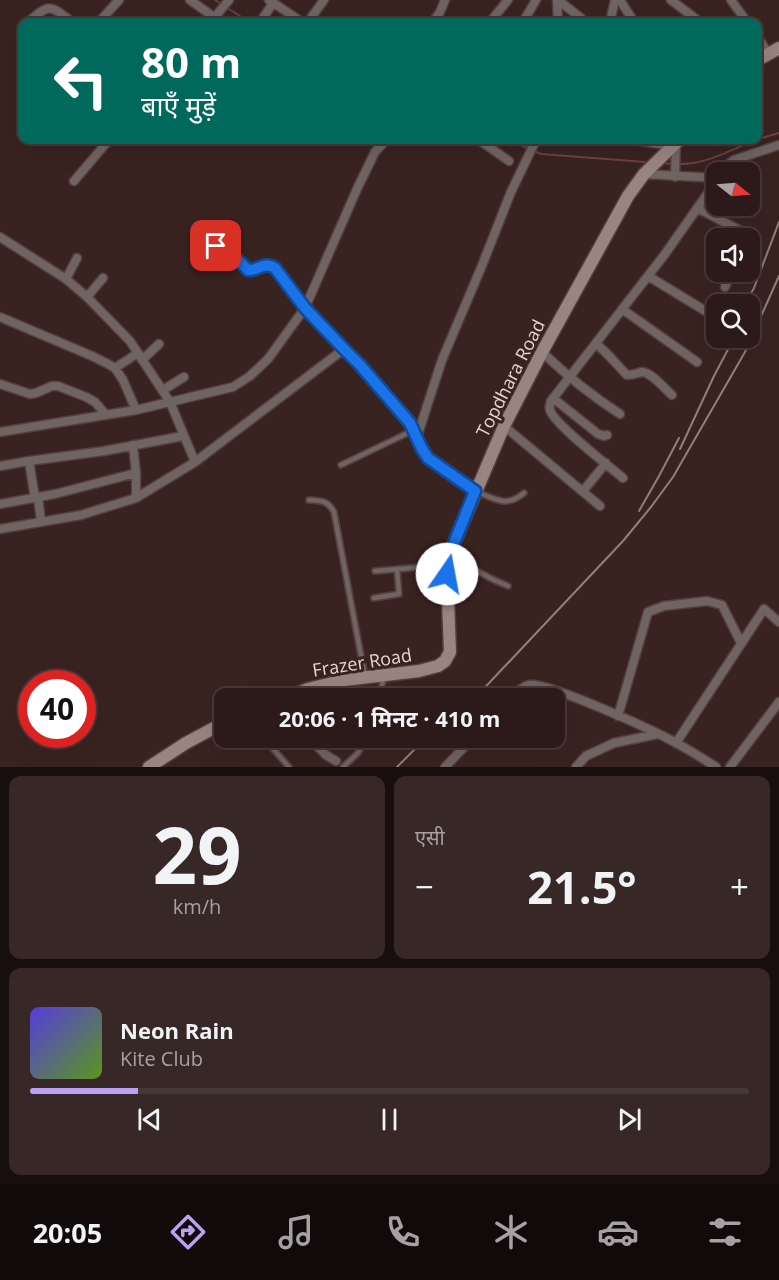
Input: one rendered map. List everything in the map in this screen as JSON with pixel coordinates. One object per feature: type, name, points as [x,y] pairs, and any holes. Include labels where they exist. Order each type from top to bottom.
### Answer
[{"type":"street","points":[[103,18],[119,0]]},
{"type":"street","points":[[190,0],[215,18]]},
{"type":"street","points":[[219,18],[228,0]]},
{"type":"street","points":[[311,18],[324,0]]},
{"type":"street","points":[[436,18],[445,0]]},
{"type":"street","points":[[493,18],[508,0]]},
{"type":"street","points":[[525,18],[536,0]]},
{"type":"street","points":[[611,18],[615,0]]},
{"type":"street","points":[[620,0],[631,18]]},
{"type":"street","points":[[671,0],[695,18]]},
{"type":"street","points":[[731,0],[744,18]]},
{"type":"street","points":[[562,1],[581,18]]},
{"type":"street","points":[[559,18],[562,1]]},
{"type":"street","points":[[263,18],[271,2],[297,18]]},
{"type":"street","points":[[33,18],[49,8],[57,10],[67,18]]},
{"type":"street","points":[[762,42],[773,53]]},
{"type":"street","points":[[74,181],[106,144]]},
{"type":"street","points":[[0,432],[136,410],[233,387],[250,376],[268,359],[305,308],[366,171],[375,152],[382,144]]},
{"type":"street","points":[[485,144],[509,161]]},
{"type":"street","points":[[415,433],[442,360],[533,144]]},
{"type":"street","points":[[731,162],[779,145]]},
{"type":"street","points":[[675,146],[675,172]]},
{"type":"street","name":"Topdhara Road","points":[[445,661],[450,652],[447,574],[452,548],[504,426],[628,196],[644,174],[675,146]]},
{"type":"street","points":[[644,174],[675,172],[706,177]]},
{"type":"street","points":[[623,478],[563,426],[549,408],[553,398],[568,377],[648,276],[706,195]]},
{"type":"street","points":[[697,208],[735,228]]},
{"type":"street","points":[[198,226],[216,246],[233,255],[248,270],[264,265],[273,266],[305,308],[379,385],[410,423],[428,458],[475,491]]},
{"type":"street","points":[[0,237],[66,279],[130,341],[164,390],[195,462]]},
{"type":"street","points":[[66,279],[78,258]]},
{"type":"street","points":[[648,276],[706,311]]},
{"type":"street","points":[[87,297],[103,278]]},
{"type":"street","points":[[725,287],[727,282]]},
{"type":"street","points":[[622,309],[697,362]]},
{"type":"street","points":[[0,317],[115,368],[136,410]]},
{"type":"street","points":[[115,368],[159,344]]},
{"type":"street","points":[[596,344],[608,353],[613,362],[627,375],[642,372],[649,374],[672,395]]},
{"type":"street","points":[[0,529],[81,516],[136,498],[195,462],[344,349]]},
{"type":"street","points":[[542,352],[568,377],[620,414]]},
{"type":"street","points":[[164,390],[184,377]]},
{"type":"street","points":[[0,384],[30,393],[58,386],[86,397],[106,415]]},
{"type":"street","points":[[553,398],[598,434],[607,435]]},
{"type":"street","points":[[504,426],[600,506]]},
{"type":"street","points":[[0,466],[104,451],[183,436]]},
{"type":"street","points":[[133,445],[136,498]]},
{"type":"street","points":[[29,461],[41,521]]},
{"type":"street","points":[[583,491],[606,463]]},
{"type":"street","points":[[0,504],[136,473]]},
{"type":"street","points":[[618,716],[648,612],[664,606],[706,601],[722,605],[741,643]]},
{"type":"street","points":[[676,742],[764,609],[779,622]]},
{"type":"street","name":"Frazer Road","points":[[312,688],[344,680],[419,671],[438,666],[445,661]]},
{"type":"street","points":[[523,688],[540,685],[548,688]]},
{"type":"street","points":[[565,694],[593,704],[676,742],[716,767]]},
{"type":"street","points":[[730,767],[779,702]]},
{"type":"street","points":[[149,767],[214,728]]},
{"type":"street","points":[[576,767],[586,756],[614,743],[658,734]]},
{"type":"street","points":[[319,748],[339,764]]},
{"type":"street","points":[[445,767],[463,748]]},
{"type":"lane","points":[[341,465],[415,433]]},
{"type":"lane","points":[[475,491],[511,501],[524,493]]},
{"type":"lane","points":[[309,500],[329,504],[334,512],[365,677]]},
{"type":"lane","points":[[375,571],[450,561],[508,586]]},
{"type":"lane","points":[[374,598],[399,594],[397,569]]},
{"type":"lane","points":[[381,688],[385,675]]},
{"type":"lane","points":[[271,748],[289,767]]},
{"type":"lane","points":[[339,764],[358,753],[361,748]]},
{"type":"waterway","points":[[215,0],[221,4]]},
{"type":"waterway","points":[[226,7],[243,18]]},
{"type":"waterway","points":[[762,138],[779,133]]},
{"type":"waterway","points":[[519,144],[529,149]]},
{"type":"waterway","points":[[678,164],[698,162],[746,144]]},
{"type":"waterway","points":[[534,151],[541,154],[645,162]]},
{"type":"waterway","points":[[660,163],[673,164]]},
{"type":"railway","points":[[751,294],[779,222]]},
{"type":"railway","points":[[484,688],[623,541],[673,477],[745,352],[779,276]]},
{"type":"railway","points":[[680,449],[729,348]]},
{"type":"railway","points":[[639,511],[679,438]]},
{"type":"railway","points":[[397,767],[416,748]]},
{"type":"route","points":[[216,246],[233,255],[250,271],[264,265],[273,266],[305,308],[360,365],[410,423],[428,458],[475,491],[452,548],[447,574]]}]
